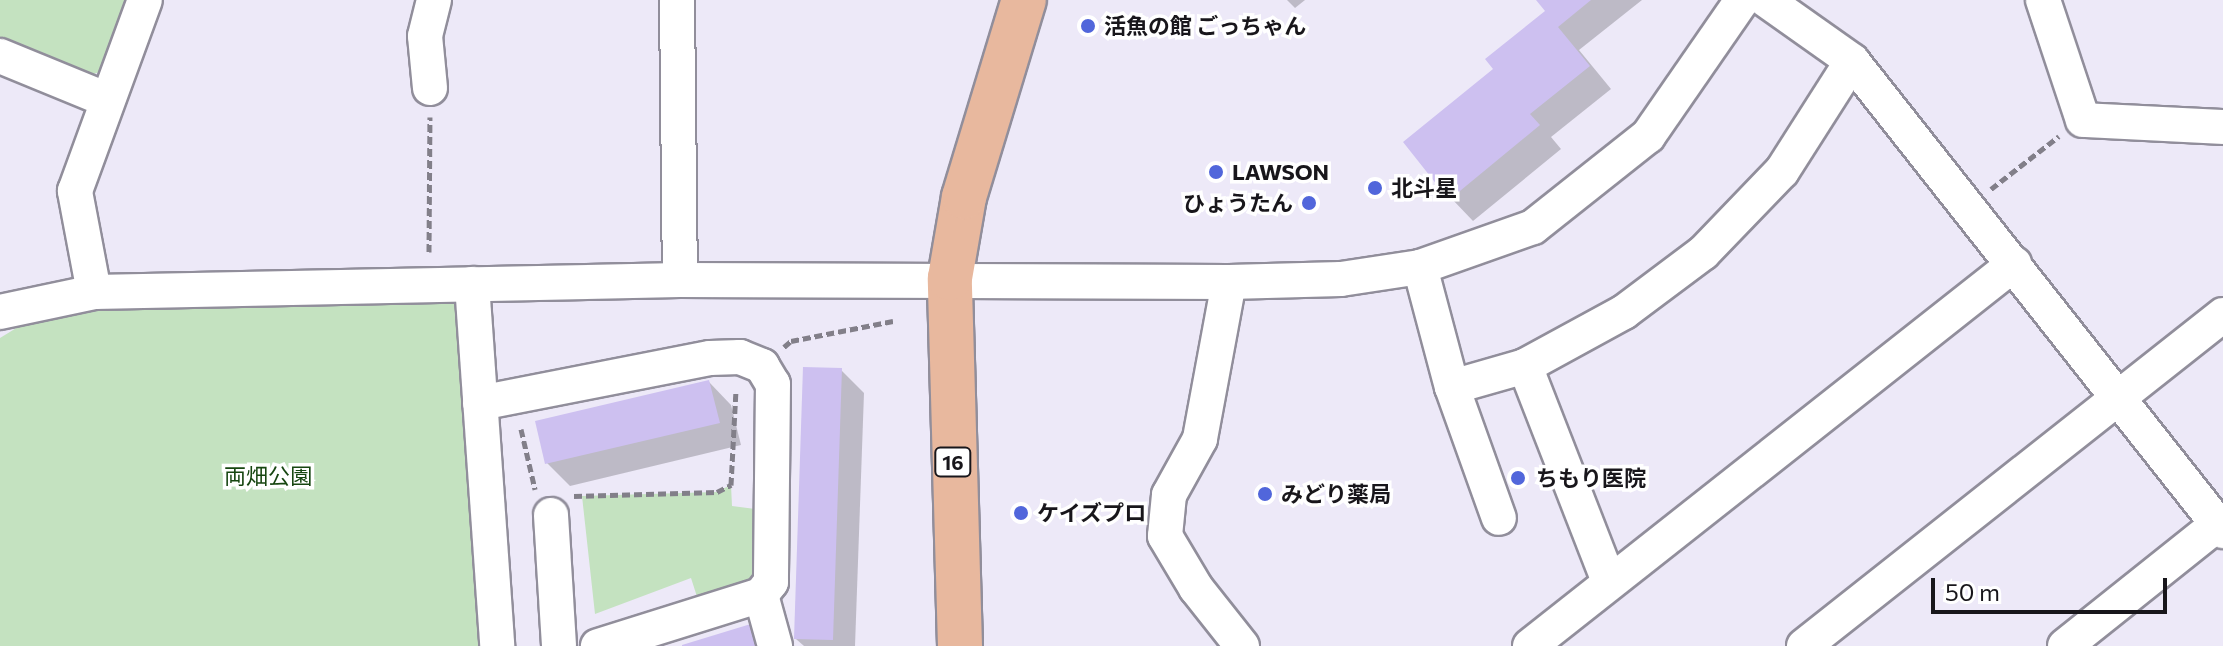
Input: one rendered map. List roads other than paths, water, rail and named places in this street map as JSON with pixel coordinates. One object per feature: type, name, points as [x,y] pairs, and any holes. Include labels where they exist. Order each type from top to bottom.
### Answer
[{"type":"main road","name":"16","points":[[960,646],[950,278],[964,197],[1024,0]]},
{"type":"street","points":[[94,292],[75,191],[105,99],[145,0]]},
{"type":"street","points":[[430,88],[425,36],[434,0]]},
{"type":"street","points":[[677,0],[680,280]]},
{"type":"street","points":[[0,312],[94,292],[680,280],[950,278],[1229,282],[1341,279],[1420,267],[1533,227],[1648,136],[1742,0]]},
{"type":"street","points":[[1766,0],[1852,61],[2120,395],[2220,528],[2065,646]]},
{"type":"street","points":[[2043,0],[2083,120],[2223,127]]},
{"type":"street","points":[[0,56],[105,99]]},
{"type":"street","points":[[1452,387],[1525,366],[1624,312],[1703,253],[1782,171],[1852,61]]},
{"type":"street","points":[[1530,646],[2014,264]]},
{"type":"street","points":[[1420,267],[1452,387],[1499,518]]},
{"type":"street","points":[[1229,282],[1200,439],[1169,495],[1165,536],[1196,588],[1242,646]]},
{"type":"street","points":[[472,284],[497,646]]},
{"type":"street","points":[[1804,646],[2223,315]]},
{"type":"street","points":[[480,403],[749,362],[775,400],[771,582],[761,595],[598,646]]},
{"type":"street","points":[[1525,366],[1609,581]]},
{"type":"street","points":[[559,506],[559,646]]},
{"type":"street","points":[[761,595],[775,646]]},
{"type":"place","name":"活魚の館 ごっちゃん","points":[[1088,26]]},
{"type":"place","name":"LAWSON","points":[[1216,172]]},
{"type":"place","name":"北斗星","points":[[1375,188]]},
{"type":"place","name":"ひょうたん","points":[[1309,203]]},
{"type":"place","name":"ちもり医院","points":[[1518,478]]},
{"type":"place","name":"みどり薬局","points":[[1265,494]]},
{"type":"place","name":"ケイズプロ","points":[[1021,513]]},
{"type":"park label","name":"両畑公園","points":[[268,476]]}]
